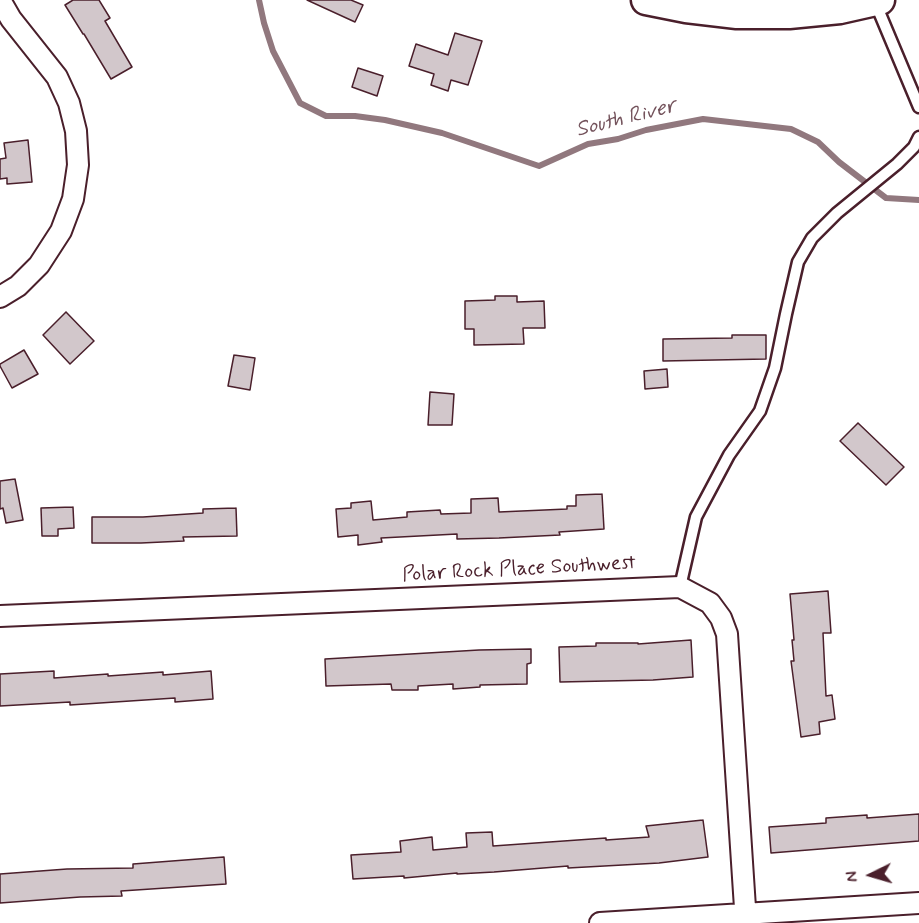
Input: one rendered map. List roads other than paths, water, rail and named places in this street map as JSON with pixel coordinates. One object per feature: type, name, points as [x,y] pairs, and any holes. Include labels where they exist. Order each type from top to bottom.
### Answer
[{"type":"street","points":[[0,0],[11,19],[57,77],[69,103],[76,131],[78,165],[73,199],[61,231],[39,265],[18,286],[0,297]]},
{"type":"street","points":[[646,0],[686,9],[737,14],[789,14],[840,9],[877,1]]},
{"type":"street","points":[[680,586],[710,603],[721,618],[727,634],[746,918]]},
{"type":"street","name":"Polar Rock Place Southwest","points":[[0,616],[680,586]]},
{"type":"street","points":[[600,923],[746,918],[919,903]]},
{"type":"lane","points":[[877,1],[919,107]]},
{"type":"lane","points":[[680,586],[696,517],[729,455],[760,411],[775,368],[798,262],[812,238],[837,213],[897,164],[914,147],[919,137]]},
{"type":"waterway","name":"South River","points":[[259,0],[273,51],[300,103],[326,116],[355,116],[385,120],[442,133],[539,166],[588,144],[703,119],[791,129],[818,142],[839,162],[886,198],[919,200]]}]
